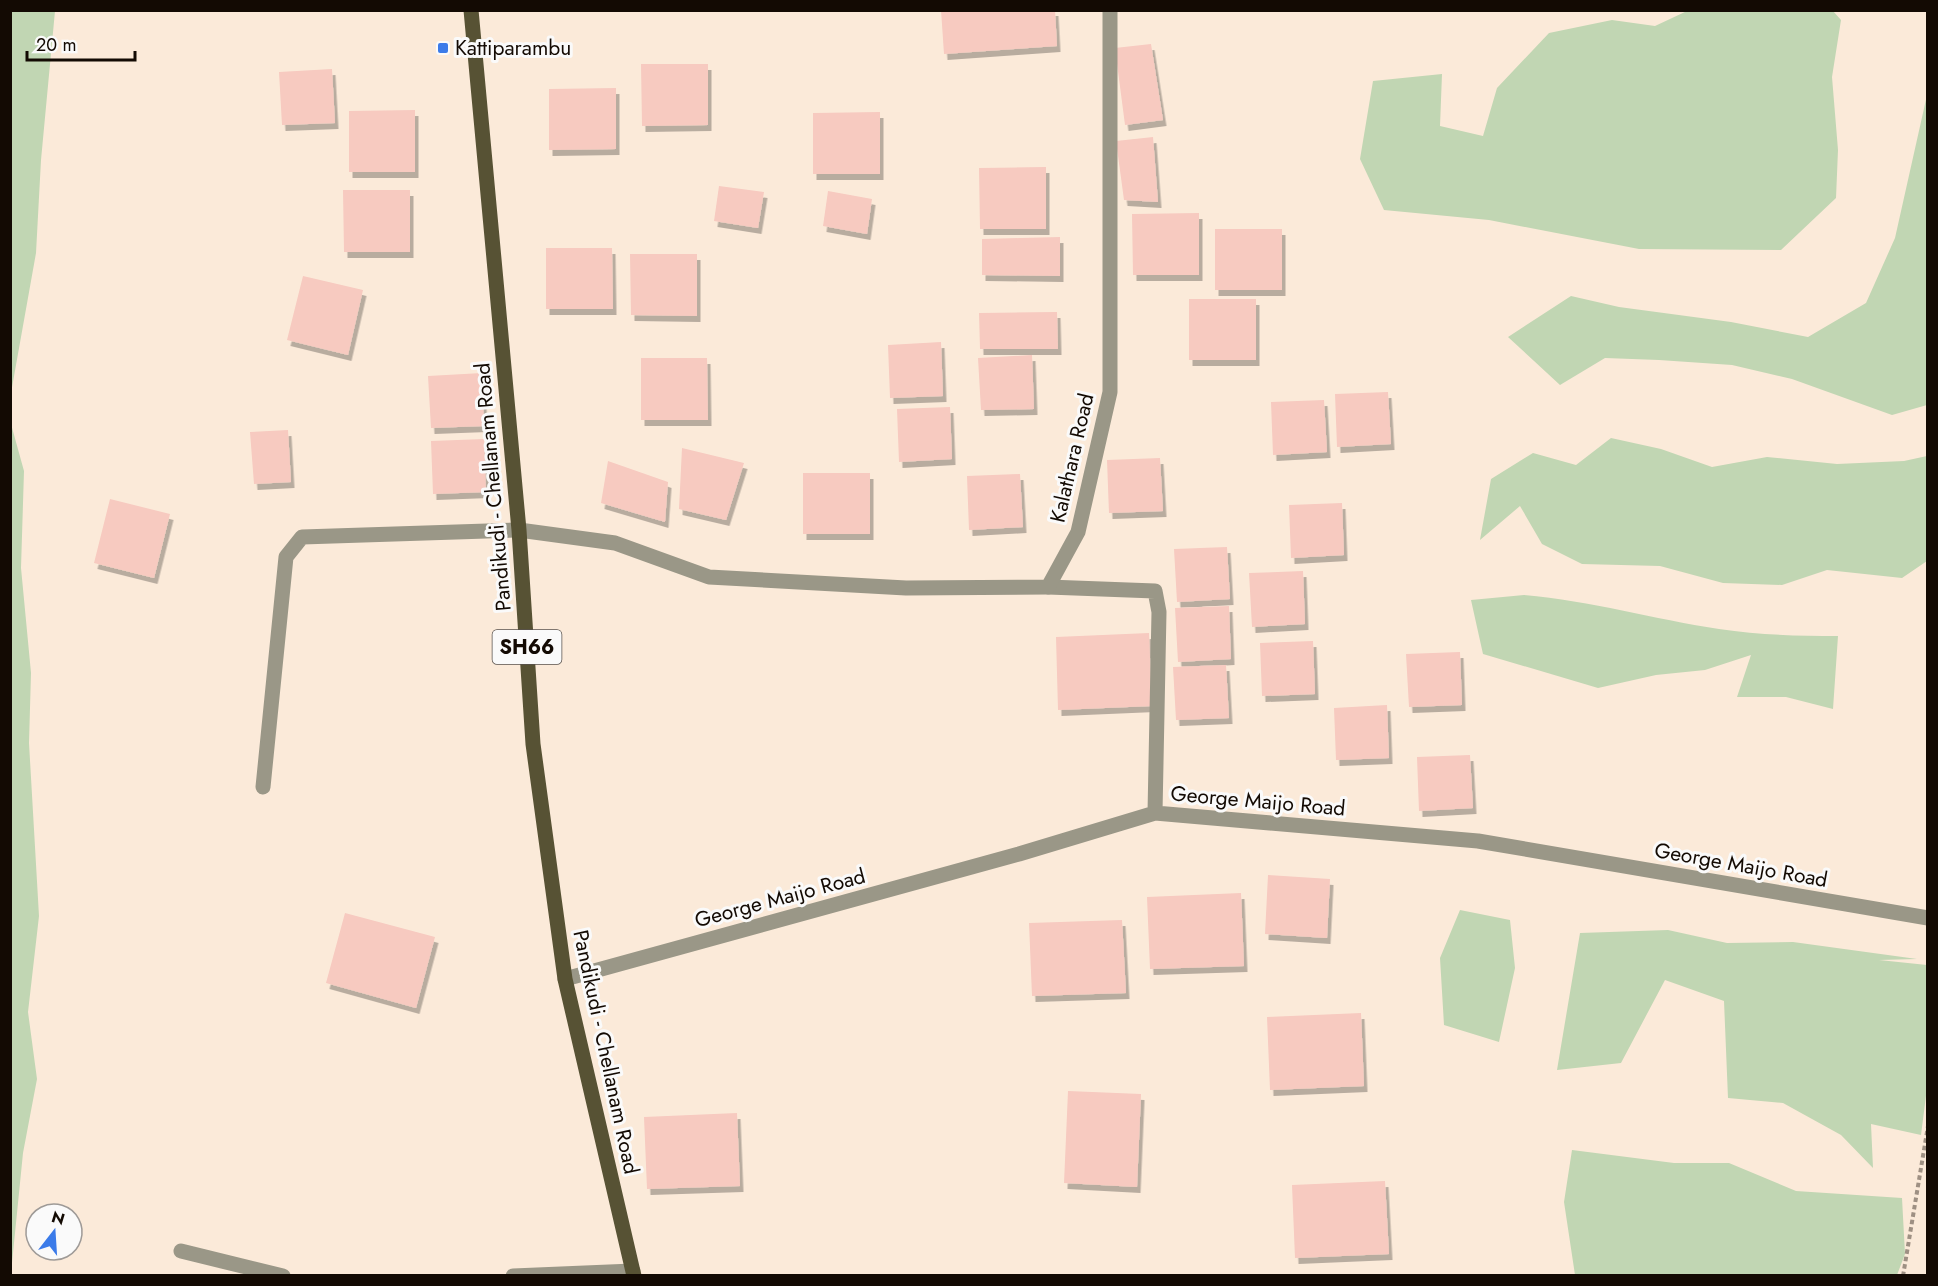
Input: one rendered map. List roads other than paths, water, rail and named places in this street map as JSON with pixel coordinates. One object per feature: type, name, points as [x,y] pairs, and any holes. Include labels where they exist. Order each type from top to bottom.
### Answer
[{"type":"main road","name":"Pandikudi - Chellanam Road","points":[[471,10],[519,530],[533,744],[565,979],[633,1273]]},
{"type":"street","name":"Kalathara Road","points":[[1048,587],[1078,532],[1110,392],[1110,10]]},
{"type":"street","points":[[263,787],[286,557],[302,537],[519,530],[615,543],[709,577],[906,588],[1048,587],[1155,591],[1159,612],[1155,813]]},
{"type":"street","name":"George Maijo Road","points":[[565,979],[1019,855],[1155,813],[1478,841],[1928,918]]},
{"type":"street","points":[[181,1251],[283,1275]]},
{"type":"street","points":[[513,1275],[633,1273]]},
{"type":"place","name":"Kattiparambu","points":[[443,48]]}]
